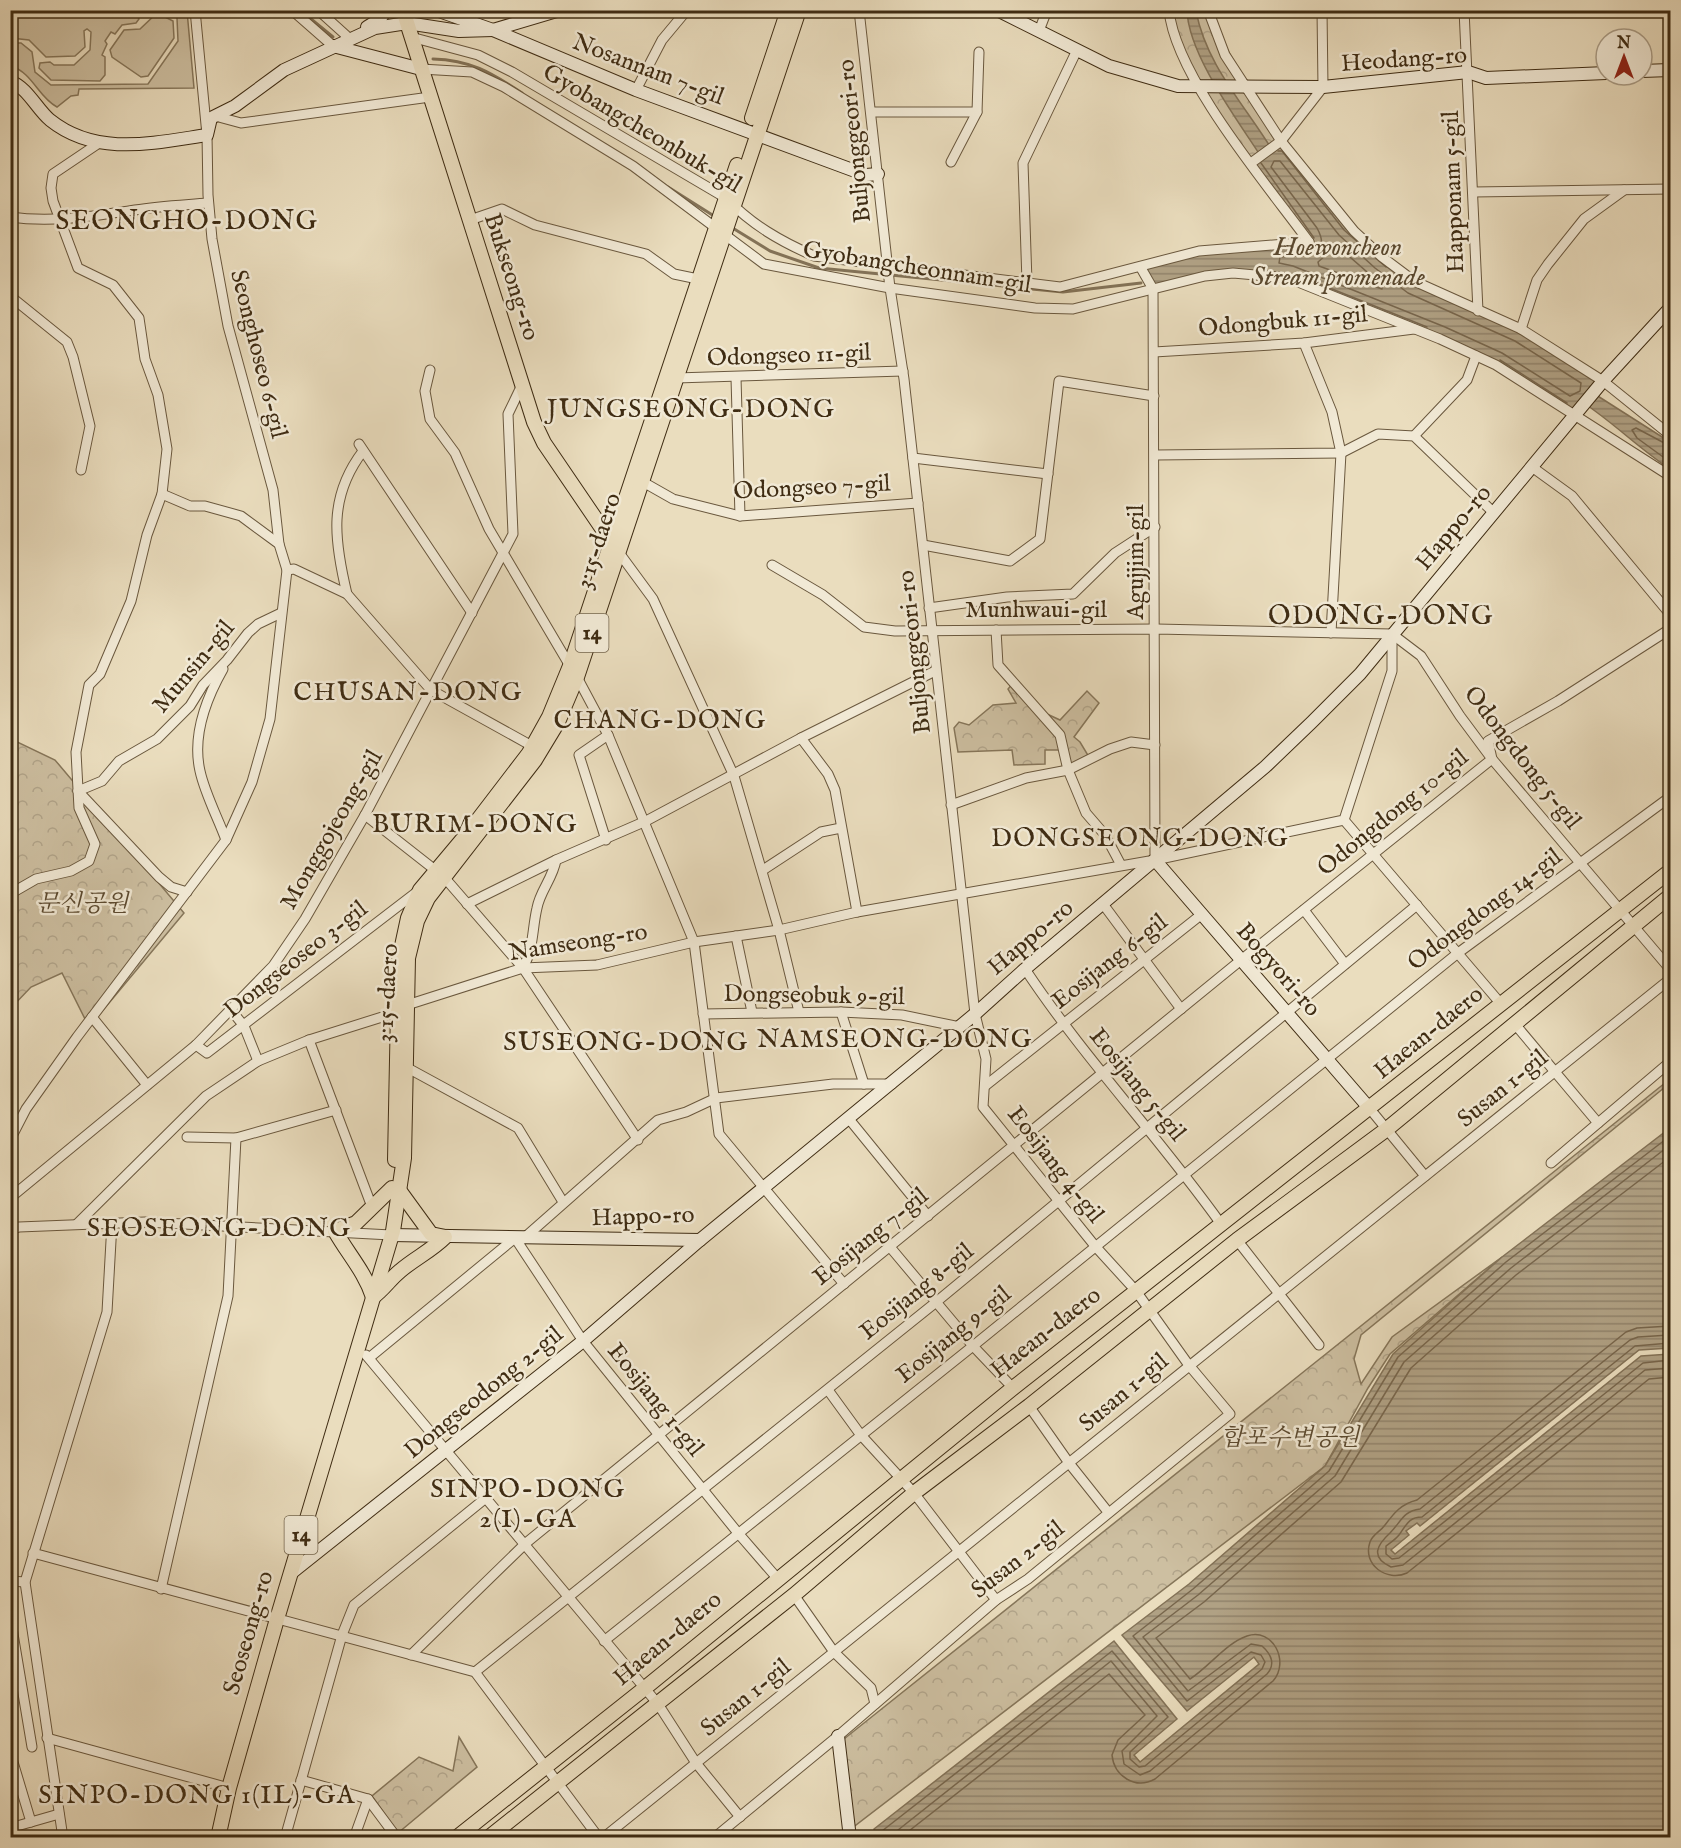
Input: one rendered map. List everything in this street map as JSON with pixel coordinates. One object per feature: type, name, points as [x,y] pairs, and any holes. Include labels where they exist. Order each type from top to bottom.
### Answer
[{"type":"main road","points":[[10,81],[19,85],[54,123],[72,134],[99,143],[135,145],[207,135],[212,118],[235,106],[284,70],[352,36],[380,19],[386,10]]},
{"type":"main road","name":"Nosannam 7-gil","points":[[436,10],[493,30],[636,90],[866,175],[878,174]]},
{"type":"main road","points":[[352,36],[405,16],[459,32],[493,30],[561,10]]},
{"type":"main road","name":"3·15-daero","points":[[402,1008],[408,958],[417,921],[440,873],[532,746],[573,672],[619,553],[643,482],[788,10]]},
{"type":"main road","name":"3·15-daero","points":[[752,132],[799,10]]},
{"type":"main road","points":[[997,10],[1109,66],[1178,86],[1203,86]]},
{"type":"main road","name":"Bukseong-ro","points":[[405,16],[521,387],[544,443],[610,540]]},
{"type":"main road","name":"Gyobangcheonnam-gil","points":[[333,46],[421,69]]},
{"type":"main road","points":[[1654,71],[1671,70]]},
{"type":"main road","name":"Heodang-ro","points":[[1203,86],[1323,87],[1468,72],[1486,78],[1594,74]]},
{"type":"main road","name":"3·15-daero","points":[[391,1235],[395,1189],[404,1158],[399,960],[408,918],[420,890],[440,873],[535,760],[558,722],[610,540],[698,279],[720,231]]},
{"type":"main road","points":[[1603,381],[1671,308]]},
{"type":"main road","name":"Happo-ro","points":[[391,1235],[519,1239],[700,1240],[763,1191],[960,1027],[1025,969],[1265,767],[1360,674],[1603,381]]},
{"type":"main road","name":"Bogyori-ro","points":[[1155,860],[1370,1109]]},
{"type":"main road","name":"Haean-daero","points":[[456,1838],[645,1688],[777,1578],[1013,1388],[1370,1109],[1620,909],[1671,872]]},
{"type":"main road","name":"Haean-daero","points":[[488,1838],[794,1595],[914,1493],[1029,1406],[1237,1240],[1387,1129],[1671,896]]},
{"type":"main road","points":[[395,1189],[431,1234],[445,1237],[433,1250],[397,1272],[387,1287],[373,1297],[362,1269],[349,1255],[335,1232],[356,1223],[395,1189]]},
{"type":"main road","name":"Seoseong-ro","points":[[218,1838],[229,1788],[277,1619],[348,1372],[359,1347],[391,1235]]},
{"type":"main road","name":"Dongseodong 2-gil","points":[[290,1574],[583,1341],[700,1240]]},
{"type":"main road","points":[[838,1737],[850,1838]]},
{"type":"street","name":"Seonghoseo 6-gil","points":[[195,10],[207,135],[208,203],[228,326],[273,490],[279,544],[287,570]]},
{"type":"street","name":"Gyobangcheonnam-gil","points":[[292,10],[333,46]]},
{"type":"street","points":[[318,10],[352,36]]},
{"type":"street","name":"Buljonggeori-ro","points":[[859,10],[891,288],[903,371],[975,1014]]},
{"type":"street","points":[[1039,31],[1047,10]]},
{"type":"street","points":[[1169,10],[1170,22],[1203,86],[1251,163],[1281,141],[1323,87],[1322,10]]},
{"type":"street","points":[[1208,10],[1225,55],[1281,141],[1354,231],[1382,257],[1414,281],[1521,329],[1603,381],[1671,435]]},
{"type":"street","name":"Happonam 5-gil","points":[[1464,10],[1478,311]]},
{"type":"street","points":[[636,90],[662,40],[683,14]]},
{"type":"street","name":"Gyobangcheonbuk-gil","points":[[411,37],[478,55],[512,72],[729,201],[752,223],[779,241],[814,256],[1060,287],[1141,268],[1161,259],[1213,248],[1309,242],[1251,163]]},
{"type":"street","points":[[1027,282],[1023,163],[1077,50]]},
{"type":"street","points":[[951,162],[978,112],[979,52]]},
{"type":"street","name":"Gyobangcheonnam-gil","points":[[421,69],[472,72],[504,87],[633,166],[764,264],[891,288],[1035,308],[1073,309],[1176,282],[1233,273],[1288,278],[1496,365],[1671,476]]},
{"type":"street","points":[[215,116],[241,123],[430,97]]},
{"type":"street","points":[[871,112],[978,112]]},
{"type":"street","points":[[10,894],[36,879],[71,871],[89,861],[95,844],[79,808],[76,752],[89,686],[100,674],[130,601],[147,535],[162,494],[167,449],[165,432],[158,395],[145,359],[139,318],[113,285],[78,268],[51,188],[53,174],[99,143]]},
{"type":"street","points":[[1521,329],[1537,280],[1548,264],[1584,219],[1626,189]]},
{"type":"street","points":[[1473,192],[1671,189]]},
{"type":"street","points":[[10,217],[30,220],[100,217],[135,210],[208,203]]},
{"type":"street","points":[[470,220],[502,209],[536,225],[646,254],[674,274],[698,279]]},
{"type":"street","name":"Agujjim-gil","points":[[1141,268],[1153,289],[1156,455],[1155,860]]},
{"type":"street","points":[[10,296],[67,342],[73,357],[90,426],[81,470]]},
{"type":"street","name":"Odongbuk 11-gil","points":[[1154,352],[1304,343],[1414,329]]},
{"type":"street","points":[[1304,343],[1332,412],[1341,453],[1331,633]]},
{"type":"street","points":[[1414,436],[1467,380],[1476,356]]},
{"type":"street","points":[[430,370],[425,391],[430,418],[455,453],[489,529],[608,735],[694,942],[719,1134],[763,1191],[844,1284]]},
{"type":"street","name":"Odongseo 11-gil","points":[[676,378],[736,378],[903,371]]},
{"type":"street","points":[[736,378],[740,516]]},
{"type":"street","points":[[922,545],[1010,561],[1040,539],[1059,381],[1154,396]]},
{"type":"street","name":"Monggojeong-gil","points":[[10,1198],[196,1045],[231,1010],[273,966],[336,868],[513,534],[508,414],[521,387]]},
{"type":"street","points":[[1156,455],[1341,453],[1378,434],[1414,436],[1494,513]]},
{"type":"street","points":[[347,594],[341,570],[336,517],[341,488],[361,447],[472,613]]},
{"type":"street","points":[[913,458],[1048,474]]},
{"type":"street","points":[[1532,467],[1572,496],[1671,614]]},
{"type":"street","name":"Odongseo 7-gil","points":[[643,482],[673,499],[740,516],[918,503]]},
{"type":"street","points":[[162,494],[190,506],[205,506],[241,516],[279,544]]},
{"type":"street","points":[[929,608],[1007,597],[1073,594],[1115,553],[1155,526]]},
{"type":"street","points":[[610,540],[653,599],[734,776],[763,870],[799,1012]]},
{"type":"street","name":"Munhwaui-gil","points":[[772,565],[823,595],[864,627],[895,631],[1156,629],[1392,634]]},
{"type":"street","points":[[10,1140],[26,1109],[92,1017],[226,840],[252,782],[270,719],[287,570],[294,569],[347,594],[431,690],[532,746]]},
{"type":"street","name":"Munsin-gil","points":[[78,791],[102,781],[119,761],[157,739],[190,706],[203,685],[227,660],[233,649],[258,624],[281,613]]},
{"type":"street","name":"Odongdong 10-gil","points":[[1241,960],[1492,759],[1488,741],[1558,701],[1671,629]]},
{"type":"street","points":[[996,630],[998,665],[1060,735],[1068,770],[1086,813],[1105,836],[1121,865]]},
{"type":"street","points":[[1392,634],[1392,671],[1344,820],[1501,1004]]},
{"type":"street","name":"Odongdong 5-gil","points":[[1392,634],[1421,656],[1460,716],[1492,759],[1671,969]]},
{"type":"street","points":[[226,840],[200,772],[198,751],[208,695],[227,660]]},
{"type":"street","points":[[467,904],[556,860],[645,821],[734,776],[801,738],[935,671]]},
{"type":"street","points":[[606,840],[579,756],[608,735]]},
{"type":"street","points":[[801,738],[828,774],[835,790],[857,912]]},
{"type":"street","points":[[951,805],[1026,778],[1068,770],[1110,749],[1131,742],[1155,744]]},
{"type":"street","points":[[78,791],[159,877],[171,887],[187,892]]},
{"type":"street","name":"Odongdong 14-gil","points":[[1326,1059],[1458,953],[1671,797]]},
{"type":"street","points":[[365,815],[440,873],[524,968],[638,1140]]},
{"type":"street","name":"Namseong-ro","points":[[77,1224],[206,1096],[258,1061],[309,1040],[524,968],[597,965],[694,942],[779,930],[857,912],[1155,860],[1344,820]]},
{"type":"street","points":[[763,870],[820,832],[841,828]]},
{"type":"street","points":[[524,968],[530,957],[537,907],[554,875],[556,860]]},
{"type":"street","name":"Dongseoseo 3-gil","points":[[196,1045],[207,1053],[420,890]]},
{"type":"street","points":[[1103,904],[1181,1008]]},
{"type":"street","name":"Eosijang 8-gil","points":[[475,1672],[936,1303],[1417,905]]},
{"type":"street","points":[[1304,910],[1345,964]]},
{"type":"street","name":"Eosijang 6-gil","points":[[985,1086],[1202,914]]},
{"type":"street","points":[[736,936],[752,1012]]},
{"type":"street","name":"Eosijang 7-gil","points":[[411,1655],[526,1543],[1241,960]]},
{"type":"street","name":"Eosijang 5-gil","points":[[1025,969],[1062,1025],[1185,1174],[1221,1224]]},
{"type":"street","name":"Susan 1-gil","points":[[601,1838],[958,1554],[1188,1364],[1671,979]]},
{"type":"street","points":[[231,1010],[244,1026],[258,1061]]},
{"type":"street","points":[[841,1012],[864,1083]]},
{"type":"street","name":"Dongseobuk 9-gil","points":[[704,1014],[841,1012],[902,1015],[960,1027]]},
{"type":"street","name":"Eosijang 4-gil","points":[[975,1014],[986,1059],[984,1107],[1095,1246],[1136,1291]]},
{"type":"street","points":[[92,1017],[147,1085]]},
{"type":"street","points":[[1514,1023],[1598,1123]]},
{"type":"street","points":[[309,1040],[372,1208]]},
{"type":"street","name":"Eosijang 9-gil","points":[[604,1641],[860,1434],[973,1346],[1326,1059]]},
{"type":"street","points":[[1551,1163],[1671,1062]]},
{"type":"street","points":[[402,1065],[518,1128],[563,1202]]},
{"type":"street","points":[[369,1358],[519,1239],[638,1140],[658,1120],[686,1112],[716,1098],[832,1084],[892,1083]]},
{"type":"street","points":[[1370,1109],[1425,1176]]},
{"type":"street","points":[[187,1137],[236,1138],[336,1110]]},
{"type":"street","points":[[849,1119],[928,1215]]},
{"type":"street","points":[[161,1589],[228,1296],[236,1138]]},
{"type":"street","points":[[63,1838],[25,1582],[107,1312],[112,1223]]},
{"type":"street","points":[[10,1230],[19,1227],[112,1223],[391,1235]]},
{"type":"street","name":"Eosijang 1-gil","points":[[519,1239],[583,1341],[777,1578]]},
{"type":"street","points":[[1237,1240],[1319,1345]]},
{"type":"street","points":[[890,1247],[973,1346],[1013,1388]]},
{"type":"street","name":"Susan 2-gil","points":[[714,1838],[838,1737],[996,1600],[1029,1580],[1108,1512],[1230,1414],[1188,1364],[1136,1291]]},
{"type":"street","points":[[359,1347],[526,1543],[604,1641],[658,1704],[696,1763],[740,1817]]},
{"type":"street","points":[[828,1390],[860,1434],[914,1493],[958,1554],[996,1600]]},
{"type":"street","points":[[1029,1406],[1069,1463],[1108,1512]]},
{"type":"street","points":[[285,1838],[342,1635],[354,1605],[487,1497]]},
{"type":"street","points":[[33,1553],[475,1672],[601,1838]]},
{"type":"street","points":[[10,1581],[25,1582]]},
{"type":"street","points":[[794,1595],[834,1652],[871,1688],[874,1704]]},
{"type":"street","points":[[10,1616],[32,1748]]},
{"type":"street","points":[[47,1737],[229,1788]]},
{"type":"street","points":[[10,1752],[31,1822]]},
{"type":"street","points":[[301,1780],[368,1799],[397,1838]]},
{"type":"street","points":[[354,1838],[368,1799]]},
{"type":"street","points":[[10,1828],[59,1814]]},
{"type":"green space","points":[[80,10],[93,14],[136,14],[139,19],[136,23],[122,25],[115,34],[111,32],[105,41],[107,44],[102,55],[105,57],[105,75],[100,81],[51,80],[39,68],[40,63],[74,65],[90,50],[91,32],[87,29],[84,31],[85,47],[75,56],[46,57],[29,40],[11,38],[10,11]]},
{"type":"green space","points":[[166,11],[187,11],[194,88],[79,89],[78,95],[71,96],[57,107],[50,103],[25,74],[11,66],[11,43],[21,43],[32,52],[35,72],[51,85],[148,84],[178,41],[177,18]]},
{"type":"green space","name":"Hoewoncheon Stream promenade","points":[[1169,11],[1208,11],[1214,27],[1281,141],[1251,163],[1197,85]]},
{"type":"green space","points":[[157,13],[173,21],[174,38],[148,76],[141,77],[112,57],[110,50],[124,30],[140,29]]},
{"type":"green space","points":[[1013,683],[1047,714],[1060,720],[1087,691],[1099,703],[1074,737],[1089,757],[1070,766],[1063,750],[1045,750],[1045,764],[1014,765],[1012,750],[958,752],[954,728],[959,722],[969,725],[993,705],[1016,703],[1008,689]]},
{"type":"green space","name":"문신공원","points":[[10,732],[15,741],[55,760],[184,913],[89,1027],[62,973],[31,987],[11,1008]]},
{"type":"green space","name":"합포수변공원","points":[[1670,1079],[1670,1083],[1361,1335],[1354,1359],[1361,1384],[1392,1337],[1502,1257],[1390,1354],[1368,1388],[1325,1466],[852,1828],[844,1739]]},
{"type":"green space","points":[[459,1737],[477,1767],[398,1833],[372,1796],[419,1757],[453,1771]]},
{"type":"water","name":"Hoewoncheon Stream promenade","points":[[1187,11],[1196,11],[1201,30],[1217,66],[1271,148],[1281,141],[1349,226],[1414,281],[1521,329],[1603,381],[1593,393],[1670,442],[1670,469],[1588,406],[1574,415],[1496,365],[1288,278],[1233,273],[1153,289],[1141,268],[1161,259],[1309,242],[1251,163],[1260,155],[1215,86],[1196,47]]},
{"type":"water","points":[[1670,1128],[1670,1348],[1639,1350],[1420,1526],[1417,1523],[1406,1531],[1409,1535],[1391,1550],[1395,1554],[1641,1356],[1670,1354],[1670,1837],[875,1837],[874,1829],[1114,1641],[1177,1719],[1134,1755],[1140,1762],[1259,1664],[1254,1657],[1187,1711],[1122,1635],[1189,1584],[1325,1466],[1393,1354],[1502,1257]]},
{"type":"waterway","points":[[300,10],[333,37]]},
{"type":"waterway","points":[[433,59],[458,62],[479,68],[522,93]]},
{"type":"waterway","points":[[668,187],[714,216]]},
{"type":"waterway","points":[[731,227],[770,251],[819,268],[1063,292],[1141,283]]},
{"type":"district","name":"SEONGHO-DONG","points":[[187,222]]},
{"type":"district","name":"JUNGSEONG-DONG","points":[[691,409]]},
{"type":"district","name":"ODONG-DONG","points":[[1381,617]]},
{"type":"district","name":"CHUSAN-DONG","points":[[408,692]]},
{"type":"district","name":"CHANG-DONG","points":[[660,720]]},
{"type":"district","name":"BURIM-DONG","points":[[475,824]]},
{"type":"district","name":"DONGSEONG-DONG","points":[[1140,838]]},
{"type":"district","name":"NAMSEONG-DONG","points":[[895,1039]]},
{"type":"district","name":"SUSEONG-DONG","points":[[626,1042]]},
{"type":"district","name":"SEOSEONG-DONG","points":[[219,1228]]},
{"type":"district","name":"SINPO-DONG 2(I)-GA","points":[[528,1504]]},
{"type":"district","name":"SINPO-DONG 1(IL)-GA","points":[[197,1795]]}]
